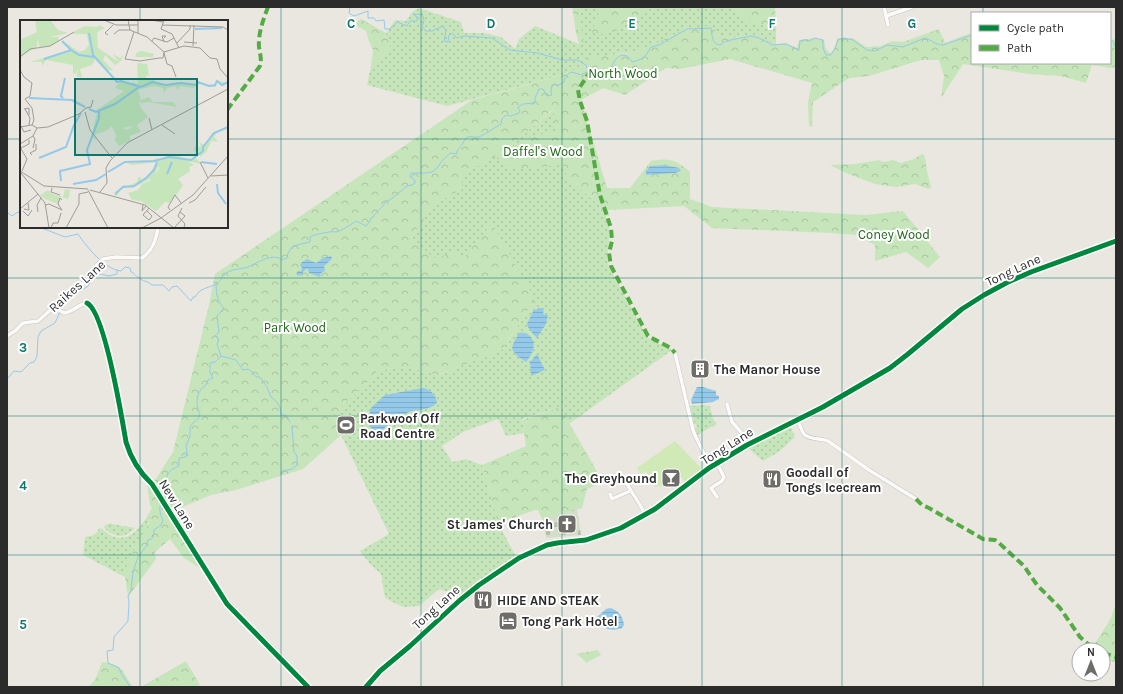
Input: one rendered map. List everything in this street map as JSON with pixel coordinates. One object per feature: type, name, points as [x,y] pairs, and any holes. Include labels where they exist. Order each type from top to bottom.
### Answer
[{"type":"street","points":[[884,7],[888,25]]},
{"type":"street","points":[[886,16],[912,7]]},
{"type":"street","name":"Raikes Lane","points":[[7,336],[23,323],[38,321],[81,286],[102,260],[116,257],[142,258],[150,253],[154,246],[158,228]]},
{"type":"street","name":"Tong Lane","points":[[366,687],[380,670],[410,646],[459,601],[478,585],[519,558],[539,548],[552,544],[586,540],[621,528],[660,506],[717,463],[747,445],[823,407],[890,368],[962,309],[984,295],[1031,272],[1116,241]]},
{"type":"street","name":"New Lane","points":[[54,307],[64,313],[71,312],[88,303],[92,306],[111,360],[128,450],[139,471],[152,484],[227,604],[308,687]]},
{"type":"street","points":[[675,353],[693,430],[707,457],[710,468]]},
{"type":"street","points":[[727,404],[732,422],[741,432],[747,445]]},
{"type":"street","points":[[797,419],[805,435],[812,438],[824,439],[869,470],[916,499]]},
{"type":"street","points":[[717,463],[724,477],[722,481],[711,488],[717,496]]},
{"type":"street","points":[[625,480],[630,491],[641,504],[645,515]]},
{"type":"street","points":[[610,494],[612,499],[630,491]]},
{"type":"green space","points":[[572,7],[581,7],[580,16],[584,42],[579,44],[576,33]]},
{"type":"green space","points":[[581,7],[731,7],[749,22],[776,28],[776,44],[752,36],[735,38],[715,35],[649,47],[633,53],[623,53],[584,60],[580,68],[565,74],[447,106],[367,85],[371,66],[378,62],[393,42],[384,37],[395,20],[406,21],[412,12],[419,8],[461,22],[464,33],[484,33],[501,37],[515,49],[519,39],[535,26],[579,44],[583,42],[580,16]]},
{"type":"green space","points":[[603,7],[650,7],[649,12],[628,22],[616,31],[603,34],[592,33],[597,14]]},
{"type":"green space","points":[[731,7],[775,7],[776,28],[749,22]]},
{"type":"green space","points":[[361,19],[386,33],[384,37],[393,42],[378,62],[371,66],[373,50],[366,31],[353,24]]},
{"type":"green space","name":"Park Wood","points":[[707,26],[715,29],[716,35],[735,38],[752,36],[776,44],[786,43],[797,48],[799,40],[816,38],[824,40],[826,49],[830,53],[836,44],[837,38],[853,38],[866,47],[881,46],[892,41],[903,42],[939,29],[945,43],[971,33],[971,64],[1111,64],[1111,39],[1116,40],[1116,67],[1110,68],[1092,65],[1086,83],[1061,76],[1029,74],[963,64],[941,98],[944,76],[939,60],[921,60],[869,76],[849,78],[813,102],[812,127],[809,126],[808,102],[812,83],[730,59],[680,69],[666,68],[625,95],[603,88],[581,100],[607,188],[630,188],[651,161],[672,160],[690,172],[690,199],[712,207],[865,215],[903,211],[940,257],[928,268],[906,252],[875,261],[875,245],[856,235],[712,228],[684,206],[608,210],[609,216],[606,216],[600,206],[567,177],[563,165],[514,169],[495,159],[513,146],[529,138],[557,131],[553,109],[506,150],[463,175],[462,189],[435,204],[411,237],[434,258],[456,253],[463,259],[492,223],[535,299],[502,350],[438,375],[407,367],[379,370],[333,415],[341,435],[303,469],[236,490],[211,495],[178,509],[183,531],[180,533],[203,570],[184,558],[170,539],[155,552],[156,559],[128,597],[125,569],[149,523],[152,508],[150,505],[147,483],[154,482],[173,452],[209,305],[215,274],[472,100],[565,74],[580,68],[584,60],[588,57],[633,53],[649,47],[687,28]]},
{"type":"green space","name":"Daffel's Wood","points":[[554,109],[567,177],[600,206],[606,216],[609,228],[607,256],[609,267],[648,338],[672,350],[569,424],[560,407],[522,419],[524,433],[506,436],[498,419],[463,432],[442,446],[452,462],[466,459],[482,465],[498,523],[515,555],[511,562],[479,582],[461,596],[439,589],[419,606],[403,607],[385,598],[381,574],[370,564],[360,551],[389,534],[341,435],[333,415],[379,370],[407,367],[439,375],[503,349],[535,299],[463,260],[456,253],[433,259],[411,237],[433,205],[462,189],[461,174],[503,152]]},
{"type":"green space","points":[[922,154],[925,157],[927,173],[931,185],[929,189],[915,184],[896,187],[875,184],[830,165],[855,164],[879,160],[883,162],[893,160],[901,163],[914,159]]},
{"type":"green space","points":[[690,406],[710,406],[713,419],[717,424],[697,435],[695,428],[697,427],[696,424],[694,424]]},
{"type":"green space","points":[[560,407],[603,482],[587,489],[582,508],[542,519],[538,510],[535,510],[498,523],[482,465],[526,446],[522,420]]},
{"type":"green space","points":[[791,427],[795,437],[780,451],[763,461],[749,449],[749,447]]},
{"type":"green space","points":[[675,441],[703,470],[686,483],[681,477],[669,486],[655,487],[646,471],[641,474],[637,468]]},
{"type":"green space","points":[[152,508],[145,531],[128,563],[125,577],[83,555],[85,537],[94,535],[99,528],[112,536],[119,538],[126,537],[141,525]]},
{"type":"green space","points":[[577,509],[581,535],[546,538],[542,519]]},
{"type":"green space","points":[[111,523],[135,528],[131,532],[120,536],[112,534],[104,528],[105,525]]},
{"type":"green space","points":[[1114,608],[1116,609],[1116,663],[1111,661],[1111,642],[1096,642],[1111,618]]},
{"type":"green space","points":[[598,650],[601,655],[586,663],[576,654]]},
{"type":"green space","points":[[186,661],[200,685],[197,687],[141,687]]},
{"type":"green space","points":[[102,662],[114,664],[121,669],[133,687],[89,687],[96,678]]},
{"type":"water","points":[[665,165],[679,168],[681,171],[675,173],[646,175],[646,171],[650,166]]},
{"type":"water","points":[[331,256],[332,259],[324,266],[325,271],[321,273],[320,277],[309,273],[308,269],[303,272],[303,274],[298,276],[296,274],[298,271],[301,271],[301,263],[307,259],[316,263],[323,258]]},
{"type":"water","points":[[538,308],[544,308],[543,314],[548,315],[546,324],[537,338],[529,329],[527,324],[534,309],[536,310]]},
{"type":"water","points":[[519,333],[526,333],[533,340],[533,352],[526,362],[517,356],[512,349]]},
{"type":"water","points":[[537,354],[545,370],[531,376],[530,362]]},
{"type":"water","points":[[697,387],[703,387],[716,391],[716,395],[719,396],[719,399],[713,402],[692,404],[691,400]]},
{"type":"water","points":[[423,388],[430,391],[434,395],[437,402],[435,405],[412,411],[398,417],[383,430],[374,430],[369,426],[368,420],[371,408],[385,395]]},
{"type":"water","points":[[610,608],[616,610],[622,617],[624,625],[622,628],[614,630],[606,628],[603,627],[598,621],[597,617],[606,609]]},
{"type":"waterway","points":[[350,7],[349,13],[354,16],[368,11],[368,18],[374,18],[376,21],[384,20],[385,29],[390,29],[397,22],[407,26],[410,21],[417,21],[417,17],[414,15],[419,14],[423,16],[424,21],[422,27],[426,31],[432,31],[443,26],[446,31],[444,41],[448,42],[449,35],[452,33],[457,38],[464,36],[492,38],[510,50],[537,53],[563,60],[577,60],[586,65],[588,71]]},
{"type":"waterway","points":[[588,72],[598,74],[609,72],[616,60],[622,55],[629,57],[632,62],[642,59],[651,47],[659,45],[687,29],[711,28],[712,37],[715,43],[720,45],[726,41],[751,36],[773,45],[786,44],[799,50],[800,41],[809,41],[815,38],[823,40],[823,48],[826,55],[831,55],[838,40],[844,38],[853,40],[867,50],[875,51],[887,45],[903,47],[925,38],[943,45],[971,35]]},
{"type":"waterway","points":[[1111,41],[1113,41],[1116,48]]},
{"type":"waterway","points":[[42,228],[65,237],[78,234],[96,257],[108,266],[121,271],[125,267],[130,268],[131,272],[141,279],[152,285],[163,285],[169,291],[172,287],[177,286],[191,301],[200,291],[213,286],[230,271],[248,267],[260,261],[274,257],[282,260],[287,258],[288,253],[293,246],[310,242],[310,237],[322,233],[338,232],[356,221],[366,226],[386,201],[390,200],[407,186],[415,183],[415,180],[410,177],[411,173],[432,172],[450,153],[457,154],[457,151],[466,138],[482,136],[501,124],[502,119],[506,115],[511,116],[519,113],[520,111],[518,107],[523,104],[535,103],[535,98],[539,89],[543,89],[547,96],[552,95],[552,85],[559,85],[564,82],[566,77],[572,72],[581,75],[588,71]]},
{"type":"waterway","points":[[7,212],[12,216],[18,212],[20,213]]},
{"type":"waterway","points":[[60,309],[61,304],[88,286],[94,276],[100,274],[109,276],[117,274],[117,270]]},
{"type":"waterway","points":[[164,499],[167,490],[166,482],[168,473],[179,466],[179,458],[186,457],[186,446],[190,436],[190,427],[198,419],[200,414],[197,406],[198,394],[206,385],[208,380],[213,378],[210,373],[210,363],[215,362],[221,356],[217,344],[219,339],[215,336],[219,332],[217,316],[224,308],[219,301],[216,285]]},
{"type":"waterway","points":[[7,379],[14,371],[21,372],[30,363],[34,362],[37,356],[38,337],[41,331],[55,323],[60,312]]},
{"type":"waterway","points":[[221,356],[236,360],[243,370],[248,369],[256,377],[260,377],[267,387],[271,397],[280,407],[281,415],[286,415],[290,422]]},
{"type":"waterway","points":[[281,474],[282,471],[292,469],[297,465],[297,456],[294,452],[292,426]]},
{"type":"waterway","points":[[130,687],[119,668],[108,663],[107,651],[113,650],[114,637],[128,621],[128,596],[131,591],[133,572],[138,557],[147,545],[148,540],[153,538],[154,530],[161,525],[163,520],[160,513],[162,502]]},
{"type":"marked path","points":[[228,109],[260,66],[261,59],[259,37],[268,7]]},
{"type":"marked path","points":[[591,70],[578,90],[587,121],[600,195],[611,228],[612,241],[609,253],[611,266],[648,336],[671,348],[675,353]]},
{"type":"marked path","points":[[916,499],[922,505],[983,539],[995,540],[999,543],[1024,566],[1037,585],[1060,608],[1080,637],[1086,642]]},
{"type":"marked path","points":[[1111,655],[1116,657]]},
{"type":"cycle path","points":[[366,687],[380,671],[459,601],[479,585],[519,558],[547,545],[586,540],[621,528],[655,509],[709,468],[747,445],[823,407],[890,368],[962,309],[984,295],[1031,272],[1116,241]]},
{"type":"cycle path","points":[[87,303],[94,311],[100,325],[112,367],[126,442],[136,465],[152,484],[227,604],[308,687]]},
{"type":"place","name":"The Manor House","points":[[700,369]]},
{"type":"place","name":"Parkwoof Off Road Centre","points":[[346,425]]},
{"type":"place","name":"The Greyhound","points":[[671,478]]},
{"type":"place","name":"Goodall of Tongs Icecream","points":[[772,479]]},
{"type":"place","name":"St James' Church","points":[[567,524]]},
{"type":"place","name":"HIDE AND STEAK","points":[[483,600]]},
{"type":"place","name":"Tong Park Hotel","points":[[508,621]]},
{"type":"park label","name":"North Wood","points":[[623,73]]},
{"type":"park label","name":"Coney Wood","points":[[894,234]]}]
